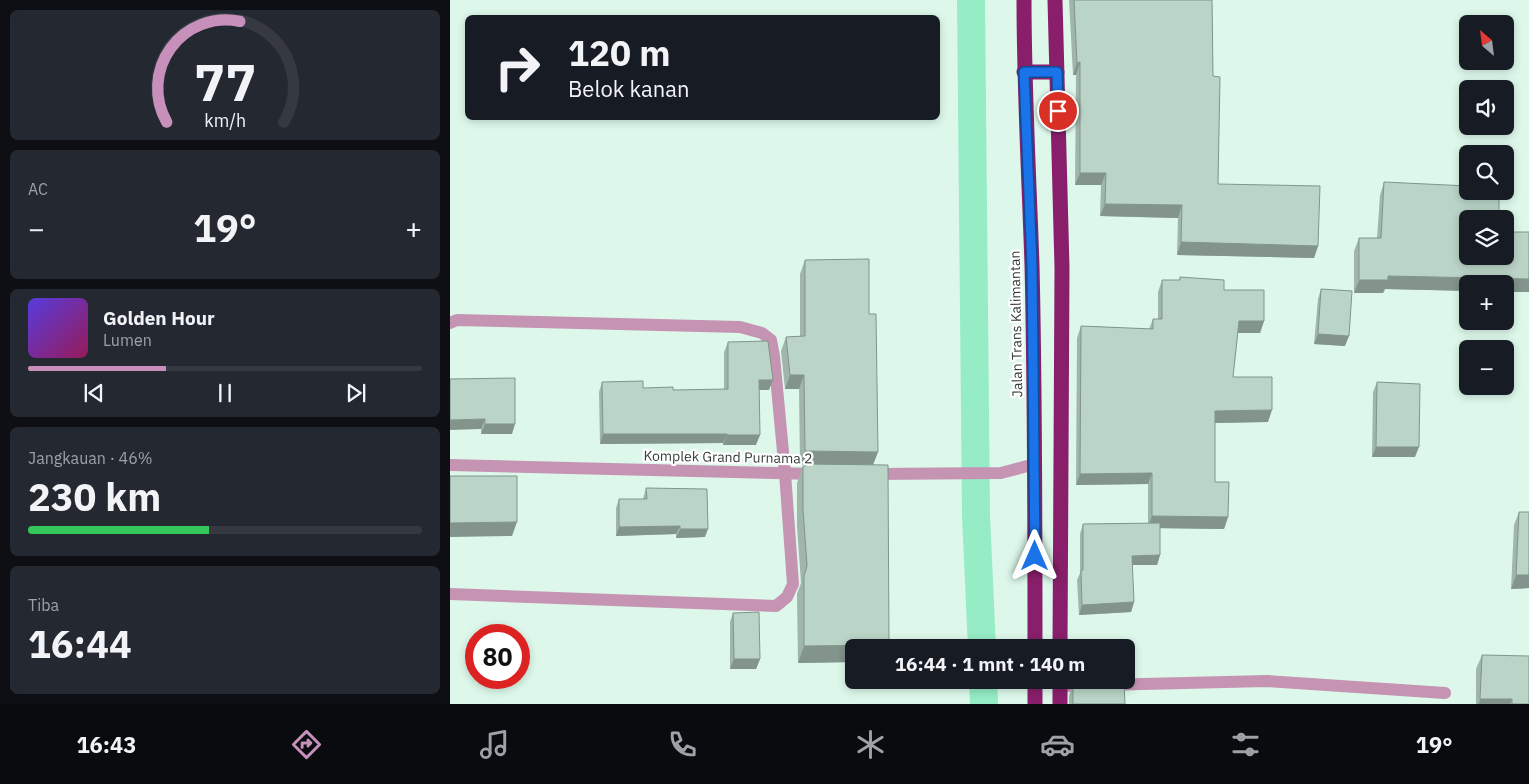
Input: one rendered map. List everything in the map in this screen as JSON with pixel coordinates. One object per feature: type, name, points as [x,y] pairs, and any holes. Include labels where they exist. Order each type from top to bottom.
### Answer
[{"type":"highway","name":"Jalan Trans Kalimantan","points":[[1024,0],[1024,72],[1032,266],[1035,639]]},
{"type":"highway","points":[[1055,0],[1062,268],[1060,639]]},
{"type":"highway","points":[[1024,72],[1057,72]]},
{"type":"highway","points":[[1035,689],[1035,704]]},
{"type":"highway","points":[[1060,689],[1060,704]]},
{"type":"street","points":[[450,323],[457,320],[740,327],[762,333],[771,340],[774,356],[793,584],[787,597],[776,606],[450,594]]},
{"type":"street","points":[[863,474],[1001,473],[1035,464]]},
{"type":"street","name":"Komplek Grand Purnama 2","points":[[450,465],[834,474]]},
{"type":"street","points":[[1135,682],[1267,681],[1445,693]]},
{"type":"building","points":[[1074,0],[1212,0],[1213,76],[1220,77],[1218,184],[1320,186],[1318,246],[1181,242],[1182,205],[1105,204],[1106,173],[1080,173],[1080,62],[1077,63]]},
{"type":"building","points":[[1384,182],[1459,186],[1459,200],[1499,200],[1499,210],[1459,210],[1459,265],[1514,265],[1514,232],[1529,232],[1529,279],[1514,279],[1514,275],[1459,275],[1459,278],[1388,276],[1388,280],[1359,280],[1359,238],[1381,238]]},
{"type":"building","points":[[869,259],[869,314],[876,314],[878,452],[805,451],[804,375],[790,375],[786,337],[805,336],[805,260]]},
{"type":"building","points":[[1180,277],[1224,280],[1224,290],[1264,290],[1264,321],[1239,321],[1233,377],[1272,377],[1272,410],[1215,411],[1215,482],[1229,482],[1228,517],[1152,516],[1152,473],[1080,474],[1081,326],[1153,329],[1153,319],[1162,319],[1162,280],[1180,280]]},
{"type":"building","points":[[1321,289],[1352,291],[1349,336],[1318,334]]},
{"type":"building","points":[[768,341],[773,380],[759,380],[760,435],[603,434],[602,382],[643,381],[643,388],[673,387],[673,390],[728,389],[728,342]]},
{"type":"building","points":[[515,378],[515,424],[485,424],[485,419],[450,420],[450,379]]},
{"type":"building","points":[[1377,382],[1420,384],[1419,447],[1376,447]]},
{"type":"building","points":[[806,464],[888,465],[889,639],[845,639],[845,646],[804,646],[804,576],[807,566],[803,509],[803,466],[806,466]]},
{"type":"building","points":[[450,476],[517,476],[517,522],[450,523]]},
{"type":"building","points":[[646,488],[707,489],[708,529],[680,529],[680,526],[619,527],[619,499],[647,499]]},
{"type":"building","points":[[1519,512],[1529,512],[1529,575],[1516,575]]},
{"type":"building","points":[[1160,523],[1160,555],[1132,556],[1134,602],[1082,605],[1083,524]]},
{"type":"building","points":[[759,612],[760,659],[734,659],[733,613]]},
{"type":"building","points":[[1482,655],[1529,656],[1529,704],[1512,704],[1512,699],[1480,699]]},
{"type":"building","points":[[1073,689],[1124,689],[1125,704],[1073,704]]},
{"type":"waterway","points":[[971,0],[976,516],[982,639]]},
{"type":"waterway","points":[[983,689],[984,704]]},
{"type":"route","points":[[1035,556],[1032,266],[1024,72],[1057,72],[1058,111]]}]
